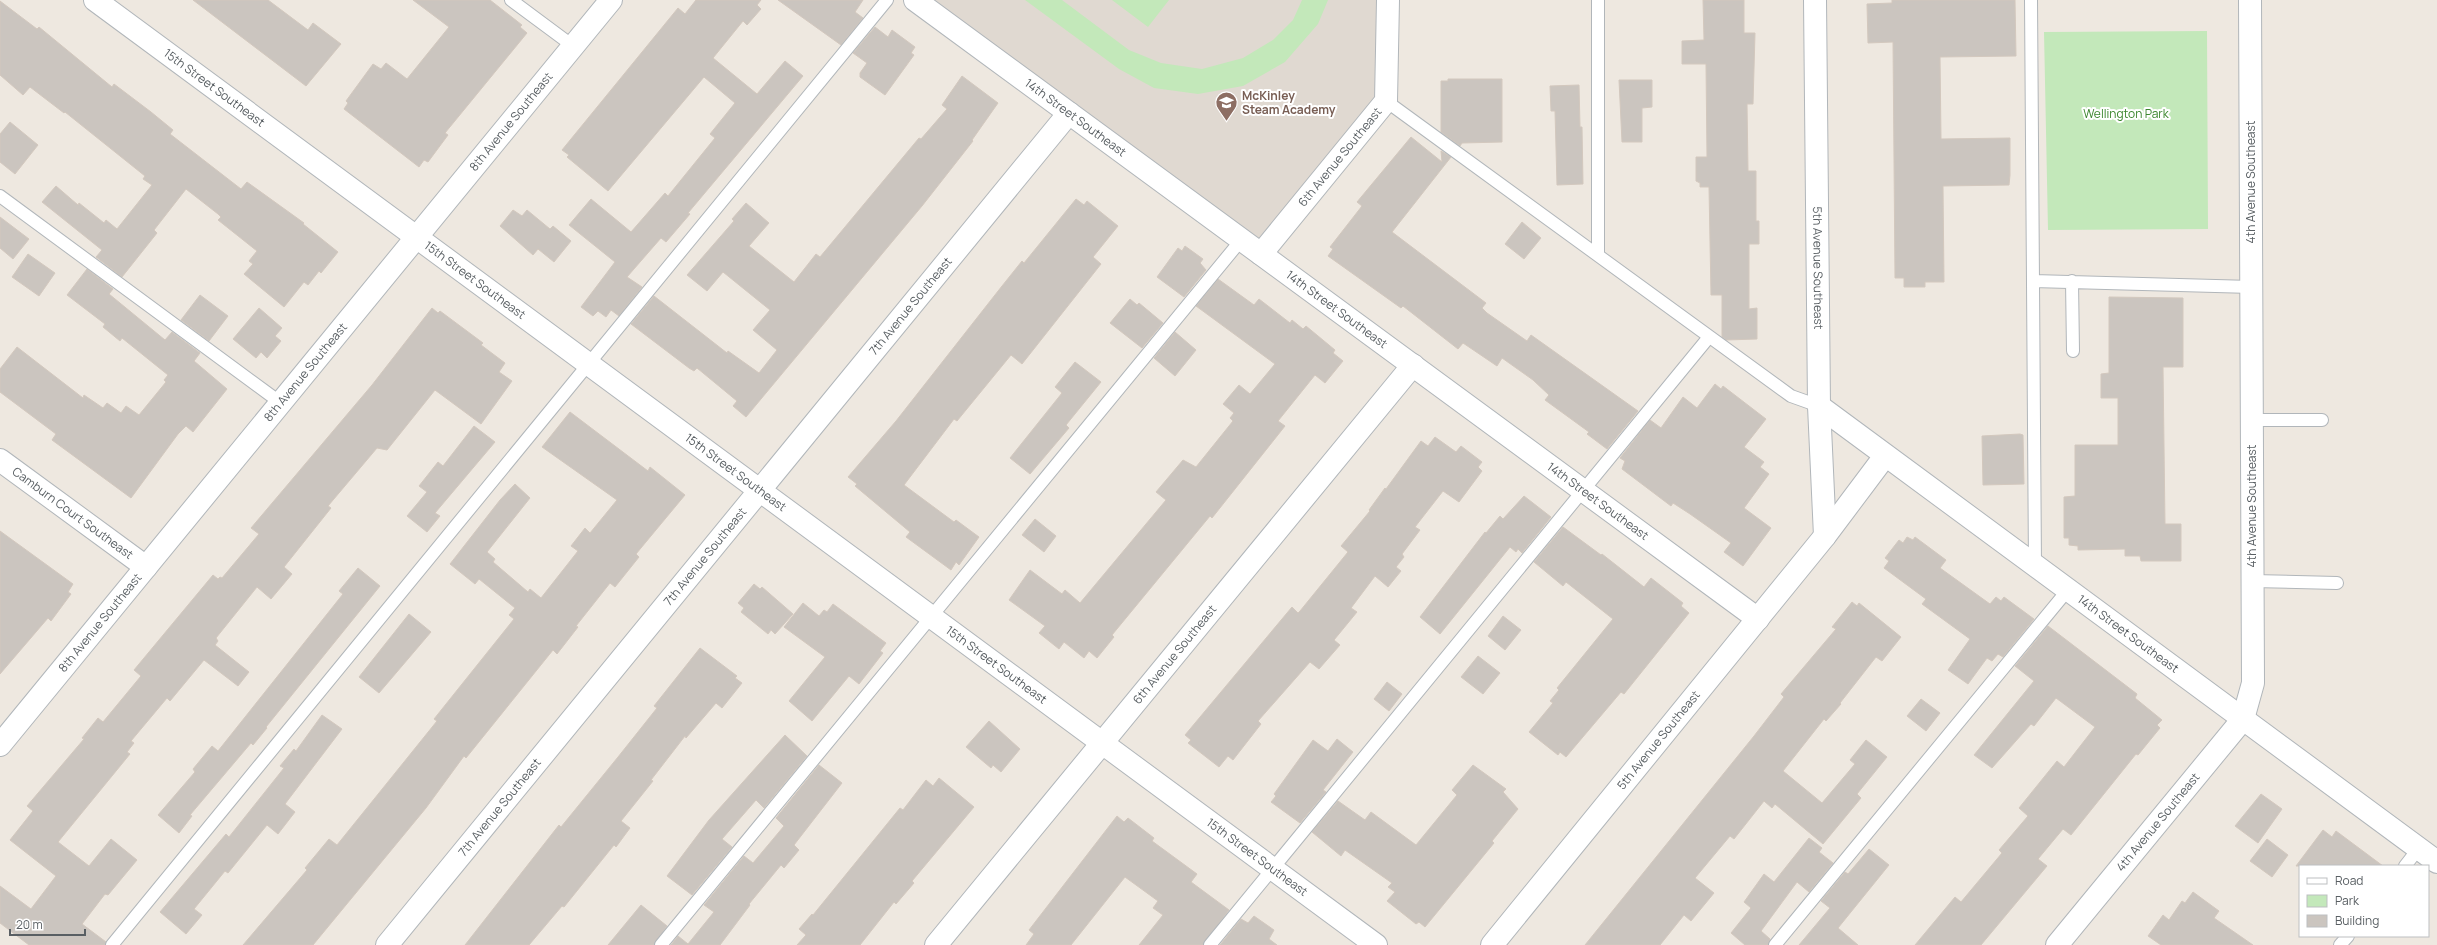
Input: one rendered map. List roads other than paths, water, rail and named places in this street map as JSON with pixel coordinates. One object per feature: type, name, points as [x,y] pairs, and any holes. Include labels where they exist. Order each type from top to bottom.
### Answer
[{"type":"street","name":"15th Street Southeast","points":[[95,0],[1376,945]]},
{"type":"street","name":"8th Avenue Southeast","points":[[3,734],[146,567],[612,0]]},
{"type":"street","name":"14th Street Southeast","points":[[915,0],[1758,619]]},
{"type":"street","name":"6th Avenue Southeast","points":[[1261,254],[1386,101],[1388,0]]},
{"type":"street","name":"5th Avenue Southeast","points":[[1815,0],[1819,406],[1825,536]]},
{"type":"street","name":"4th Avenue Southeast","points":[[2057,945],[2243,719],[2253,683],[2250,0]]},
{"type":"street","name":"7th Avenue Southeast","points":[[386,945],[1069,113]]},
{"type":"street","name":"6th Avenue Southeast","points":[[936,945],[1413,365]]},
{"type":"street","name":"14th Street Southeast","points":[[1819,406],[2067,591],[2437,862]]},
{"type":"street","name":"5th Avenue Southeast","points":[[1492,945],[1825,536],[1885,456]]},
{"type":"street","name":"Camburn Court Southeast","points":[[0,460],[146,567]]},
{"type":"lane","points":[[511,0],[574,46]]},
{"type":"lane","points":[[112,945],[887,0]]},
{"type":"lane","points":[[1598,0],[1598,255]]},
{"type":"lane","points":[[2031,0],[2035,567]]},
{"type":"lane","points":[[1386,101],[1792,396],[1819,406]]},
{"type":"lane","points":[[0,196],[281,403]]},
{"type":"lane","points":[[661,945],[1242,239]]},
{"type":"lane","points":[[2033,281],[2252,287]]},
{"type":"lane","points":[[2072,281],[2073,351]]},
{"type":"lane","points":[[1210,945],[1709,337]]},
{"type":"lane","points":[[2252,420],[2322,420]]},
{"type":"lane","points":[[2252,581],[2337,583]]},
{"type":"lane","points":[[1775,945],[2067,591]]},
{"type":"lane","points":[[2406,865],[2419,848]]},
{"type":"lane","points":[[2340,945],[2347,937]]},
{"type":"place","name":"McKinley Steam Academy","points":[[1226,122]]},
{"type":"park label","name":"Wellington Park","points":[[2126,114]]}]
